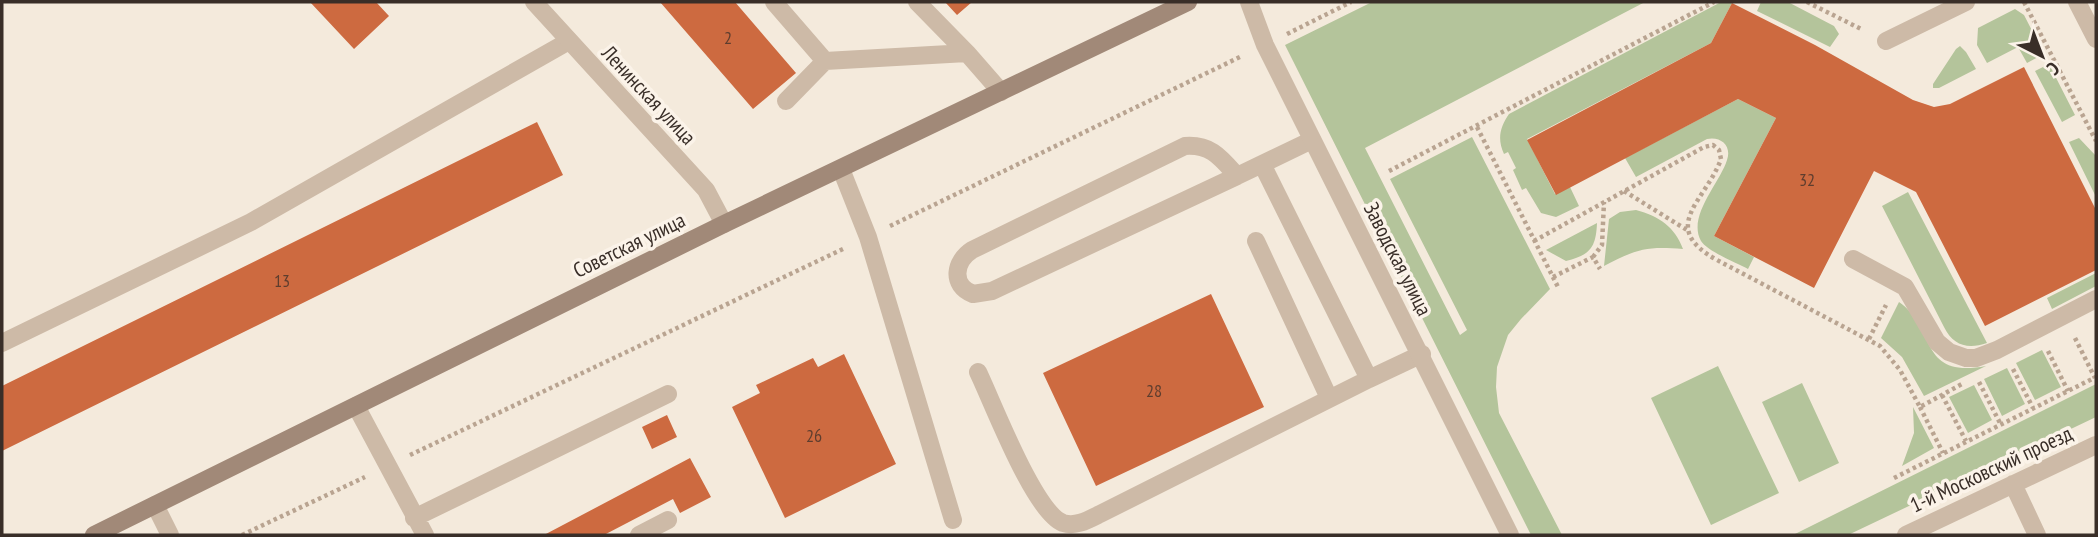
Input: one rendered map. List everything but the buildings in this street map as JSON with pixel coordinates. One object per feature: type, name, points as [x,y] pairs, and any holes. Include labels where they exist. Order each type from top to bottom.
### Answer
[{"type":"main road","name":"Советская улица","points":[[94,535],[723,224],[1188,2]]},
{"type":"street","name":"Ленинская улица","points":[[534,2],[706,190],[723,224]]},
{"type":"street","points":[[774,2],[825,61]]},
{"type":"street","points":[[917,2],[1001,92]]},
{"type":"street","name":"Заводская улица","points":[[1249,2],[1265,45],[1422,354],[1510,535]]},
{"type":"street","points":[[1886,41],[1966,2]]},
{"type":"street","points":[[2077,2],[2096,40]]},
{"type":"street","points":[[2,343],[251,222],[569,41]]},
{"type":"street","points":[[786,101],[825,61],[967,53]]},
{"type":"street","points":[[1237,176],[1209,149],[1185,146],[972,250],[959,262],[957,273],[960,284],[973,294],[992,291],[1237,176],[1312,140]]},
{"type":"street","points":[[1262,164],[1369,379]]},
{"type":"street","points":[[841,169],[868,237],[953,520]]},
{"type":"street","points":[[1256,241],[1329,398]]},
{"type":"street","points":[[1853,259],[1898,282],[1909,292],[1937,342],[1949,352],[1966,358],[1976,358],[1997,351],[2096,299]]},
{"type":"street","points":[[978,372],[1035,493],[1054,517],[1070,524],[1100,514],[1422,354]]},
{"type":"street","points":[[414,518],[668,394]]},
{"type":"street","points":[[356,406],[425,535]]},
{"type":"street","name":"1-й Московский проезд","points":[[1906,535],[2096,445]]},
{"type":"street","points":[[2012,484],[2037,535]]},
{"type":"street","points":[[155,505],[170,535]]},
{"type":"street","points":[[639,535],[668,520]]},
{"type":"path","points":[[242,535],[868,237],[1352,2]]},
{"type":"path","points":[[1389,171],[1714,2]]},
{"type":"path","points":[[1807,2],[1886,41]]},
{"type":"path","points":[[2024,2],[2096,141]]},
{"type":"path","points":[[1477,127],[1559,289]]},
{"type":"path","points":[[1534,241],[1704,147],[1713,145],[1721,154],[1719,164],[1696,203],[1687,230]]},
{"type":"path","points":[[1624,191],[1687,230],[1693,244],[1705,254],[1869,339],[1886,351],[1895,362],[1943,453]]},
{"type":"path","points":[[1553,276],[1594,257],[1602,245],[1604,202]]},
{"type":"path","points":[[1594,257],[1600,270]]},
{"type":"path","points":[[1869,339],[1898,282]]},
{"type":"path","points":[[1894,478],[2096,377],[2070,327]]},
{"type":"path","points":[[2043,342],[2068,391]]},
{"type":"path","points":[[2008,360],[2033,408]]},
{"type":"path","points":[[1976,377],[2001,425]]},
{"type":"path","points":[[1920,407],[1965,383]]},
{"type":"path","points":[[1942,395],[1966,441]]},
{"type":"green space","points":[[1372,2],[1645,2],[1365,148],[1460,335],[1467,330],[1390,179],[1472,137],[1550,289],[1508,335],[1497,367],[1496,387],[1499,413],[1562,535],[1531,535],[1285,45]]},
{"type":"green space","points":[[1721,2],[1732,3],[1711,43],[1527,139],[1555,194],[1570,187],[1579,206],[1556,217],[1541,213],[1526,188],[1522,190],[1513,170],[1516,168],[1508,152],[1504,154],[1502,149],[1500,133],[1509,114]]},
{"type":"green space","points":[[1761,2],[1788,2],[1834,26],[1839,34],[1830,47],[1757,11]]},
{"type":"green space","points":[[2015,9],[2024,15],[2044,54],[2027,63],[2018,47],[1987,63],[1977,45],[1978,28]]},
{"type":"green space","points":[[1960,46],[1976,69],[1939,88],[1933,88],[1933,84]]},
{"type":"green space","points":[[2049,64],[2075,115],[2062,122],[2035,71]]},
{"type":"green space","points":[[1738,99],[1776,118],[1714,236],[1754,257],[1748,269],[1709,249],[1701,241],[1698,231],[1701,210],[1727,160],[1728,150],[1724,143],[1717,139],[1707,139],[1636,177],[1625,158]]},
{"type":"green space","points":[[2079,138],[2096,156],[2096,197],[2069,142]]},
{"type":"green space","points":[[1908,192],[1987,343],[1973,346],[1961,344],[1952,338],[1944,327],[1882,206]]},
{"type":"green space","points":[[1636,210],[1665,224],[1676,234],[1683,249],[1642,250],[1604,266],[1609,219],[1620,212]]},
{"type":"green space","points":[[1597,223],[1593,244],[1581,256],[1566,261],[1546,250]]},
{"type":"green space","points":[[2096,273],[2096,286],[2052,309],[2047,298]]},
{"type":"green space","points":[[1899,302],[1911,313],[1939,358],[1949,365],[1964,368],[1986,366],[1924,396],[1902,357],[1881,338]]},
{"type":"green space","points":[[2042,350],[2061,387],[2035,400],[2016,363]]},
{"type":"green space","points":[[1718,366],[1779,493],[1711,525],[1651,398]]},
{"type":"green space","points":[[2007,368],[2025,404],[2002,416],[1984,379]]},
{"type":"green space","points":[[1802,383],[1839,463],[1799,482],[1762,402]]},
{"type":"green space","points":[[2096,384],[2096,417],[1848,535],[1793,535]]},
{"type":"green space","points":[[1974,385],[1992,420],[1968,433],[1949,397]]},
{"type":"green space","points":[[1913,407],[1934,448],[1902,466],[1914,433]]}]
